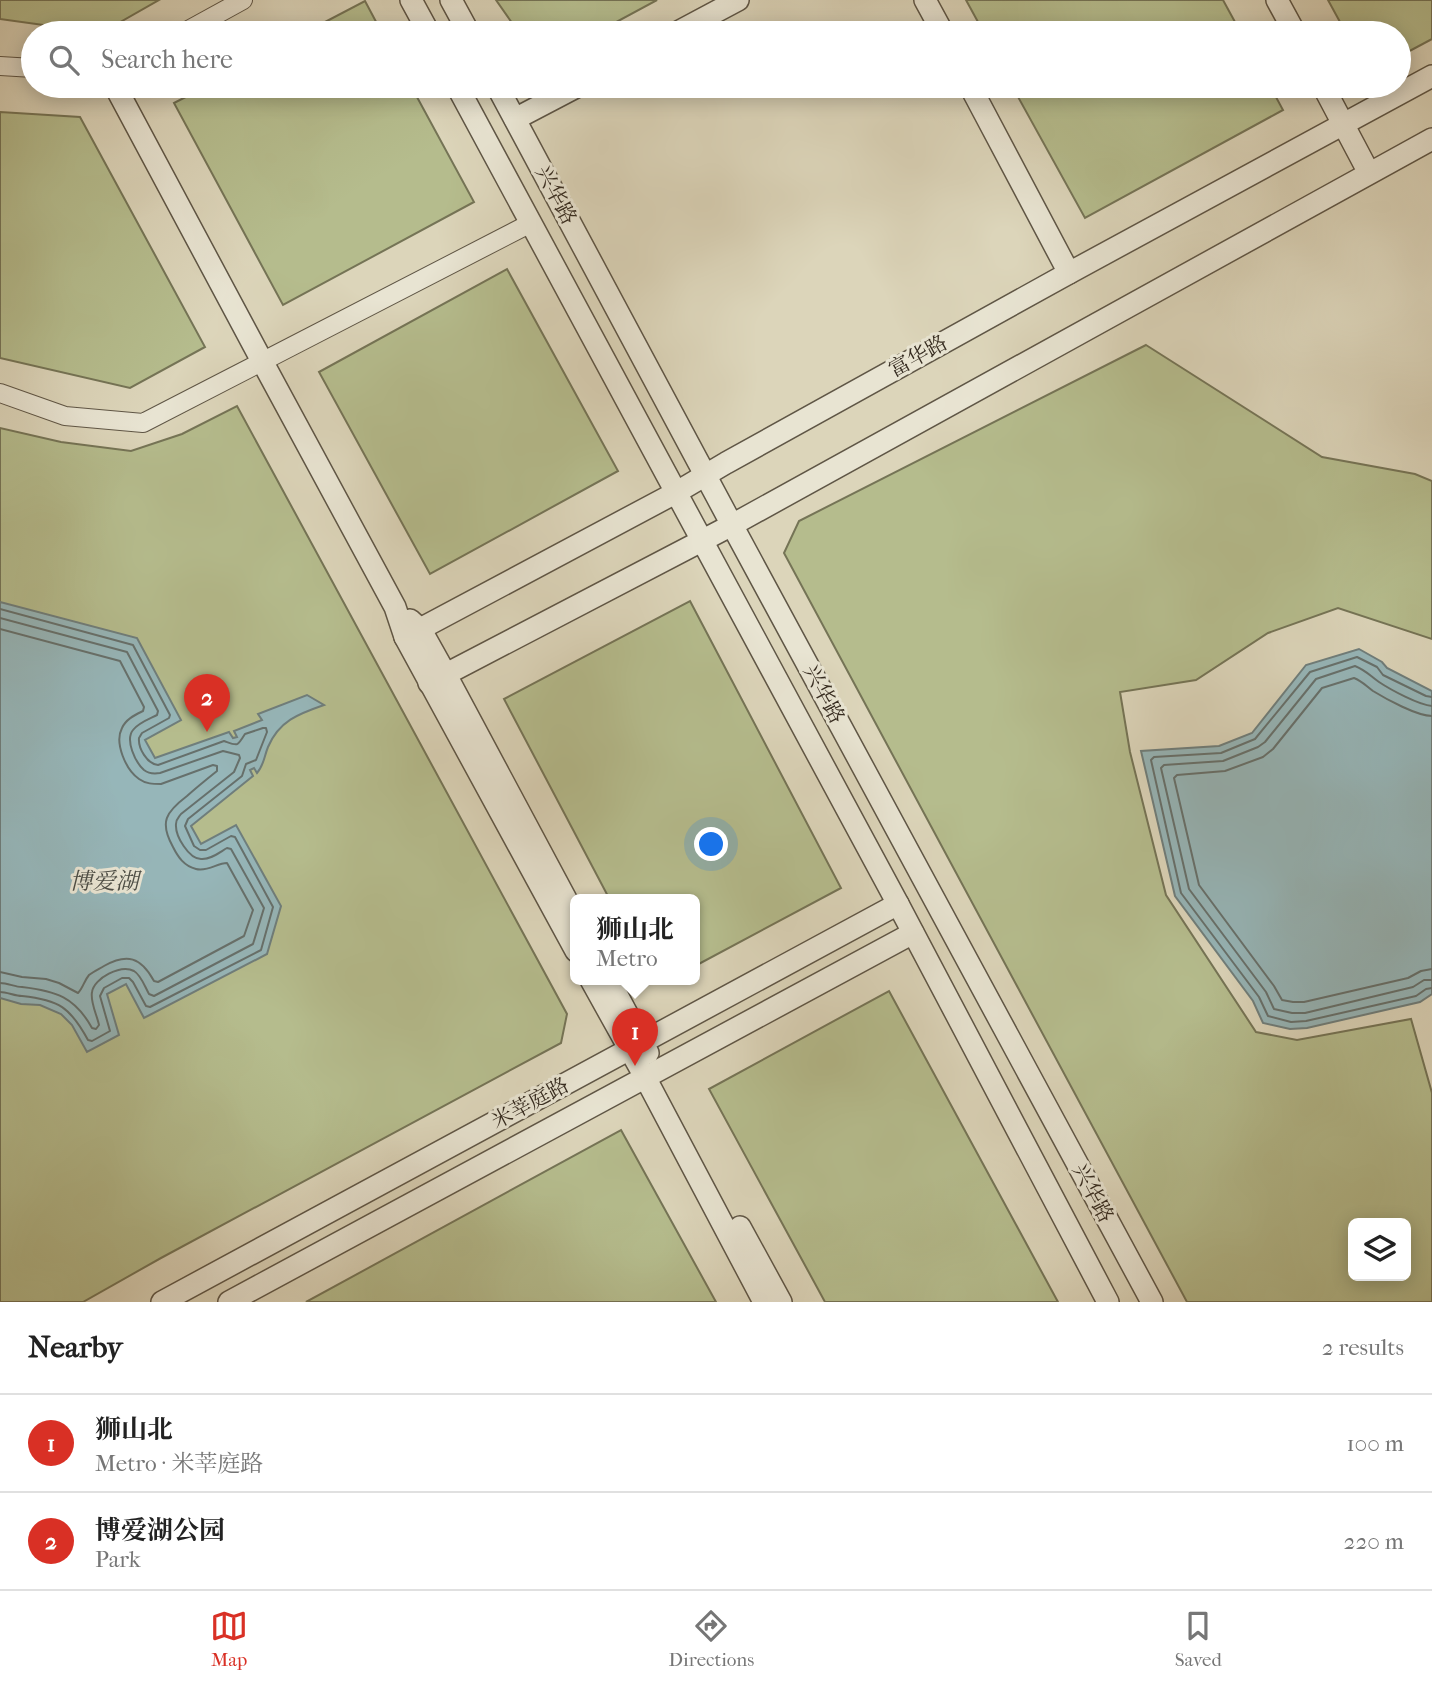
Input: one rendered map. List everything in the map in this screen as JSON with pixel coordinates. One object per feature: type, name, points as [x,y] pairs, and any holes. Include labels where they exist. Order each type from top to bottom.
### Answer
[{"type":"street","points":[[205,21],[243,0]]},
{"type":"street","points":[[411,0],[422,21]]},
{"type":"street","points":[[451,0],[462,21]]},
{"type":"street","points":[[699,21],[738,0]]},
{"type":"street","points":[[925,0],[936,21]]},
{"type":"street","points":[[1277,0],[1288,21]]},
{"type":"street","points":[[0,66],[21,67]]},
{"type":"street","name":"富华路","points":[[1411,87],[1432,76]]},
{"type":"street","points":[[121,98],[262,361],[437,678],[570,939]]},
{"type":"street","name":"兴华路","points":[[463,98],[914,933],[1108,1302]]},
{"type":"street","name":"兴华路","points":[[504,98],[1146,1300]]},
{"type":"street","points":[[515,119],[555,98]]},
{"type":"street","points":[[976,98],[1069,273]]},
{"type":"street","points":[[1329,98],[1370,173]]},
{"type":"street","name":"富华路","points":[[413,633],[677,492],[705,474],[1390,98]]},
{"type":"street","points":[[437,678],[732,525],[1430,142]]},
{"type":"street","points":[[0,393],[65,416],[143,424],[531,223]]},
{"type":"street","points":[[437,678],[570,908]]},
{"type":"street","name":"米莘庭路","points":[[162,1302],[898,904]]},
{"type":"street","name":"米莘庭路","points":[[229,1302],[260,1295],[651,1074],[914,933]]},
{"type":"street","points":[[594,985],[636,1046]]},
{"type":"street","points":[[611,985],[636,1046],[651,1074],[781,1302]]},
{"type":"street","points":[[651,1074],[764,1302]]},
{"type":"street","points":[[242,1259],[260,1295]]},
{"type":"street","points":[[209,1276],[223,1302]]},
{"type":"green space","points":[[0,0],[159,0],[122,21],[21,22],[0,19]]},
{"type":"green space","points":[[496,0],[657,0],[618,21],[511,21]]},
{"type":"green space","points":[[966,0],[1223,0],[1234,21],[977,21]]},
{"type":"green space","points":[[1328,0],[1432,0],[1432,39],[1411,50],[1411,21],[1339,21]]},
{"type":"green space","points":[[365,1],[376,21],[327,21]]},
{"type":"green space","points":[[184,98],[418,98],[474,202],[283,305],[174,103]]},
{"type":"green space","points":[[1019,98],[1276,98],[1283,110],[1085,218]]},
{"type":"green space","points":[[0,112],[80,117],[205,347],[130,388],[0,358]]},
{"type":"green space","points":[[507,269],[618,471],[430,574],[319,372]]},
{"type":"green space","points":[[1146,345],[1322,457],[1415,474],[1432,481],[1432,639],[1338,608],[1268,633],[1196,680],[1120,692],[1130,752],[1166,895],[1256,1032],[1297,1040],[1411,1019],[1432,1093],[1432,1302],[1187,1302],[784,553],[799,521]]},
{"type":"green space","points":[[237,406],[567,1014],[561,1043],[83,1302],[0,1302],[0,428],[61,442],[131,451],[182,434]]},
{"type":"green space","points":[[690,601],[841,888],[700,963],[700,894],[607,894],[504,699]]},
{"type":"green space","points":[[889,991],[1058,1302],[825,1302],[709,1089]]},
{"type":"green space","points":[[621,1130],[716,1302],[306,1302]]},
{"type":"water","name":"博爱湖","points":[[0,602],[137,638],[181,720],[145,740],[155,758],[229,732],[233,738],[237,737],[234,731],[262,720],[258,714],[307,695],[324,705],[298,715],[284,725],[272,738],[257,773],[254,768],[250,770],[253,776],[191,826],[201,844],[236,825],[281,906],[267,954],[144,1018],[126,984],[107,994],[119,1035],[87,1052],[72,1025],[61,1014],[40,1005],[21,1004],[0,998]]},
{"type":"water","points":[[1359,649],[1382,662],[1387,668],[1432,691],[1432,994],[1420,1002],[1307,1028],[1290,1029],[1263,1023],[1253,1001],[1175,896],[1141,751],[1219,746],[1252,733],[1306,665]]},
{"type":"place","name":"博爱湖公园","points":[[207,732]]},
{"type":"place","name":"狮山北","points":[[635,1066]]}]
